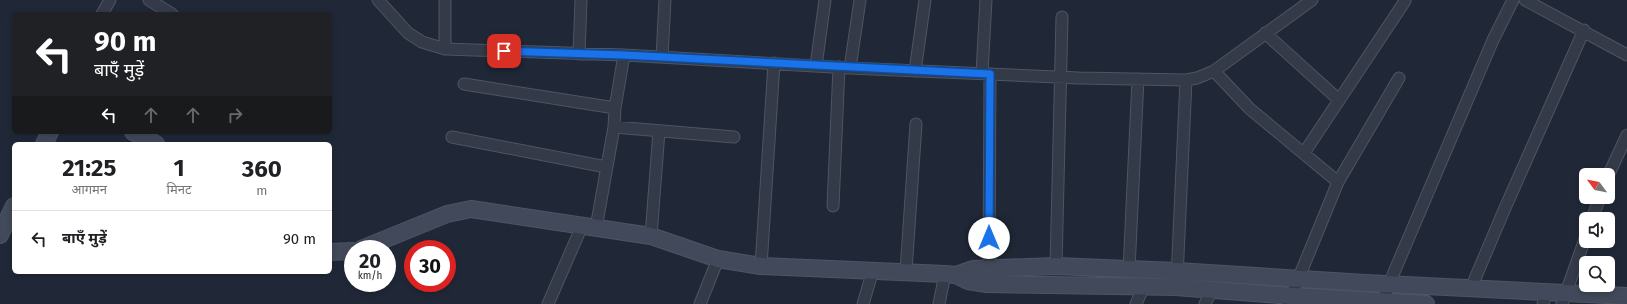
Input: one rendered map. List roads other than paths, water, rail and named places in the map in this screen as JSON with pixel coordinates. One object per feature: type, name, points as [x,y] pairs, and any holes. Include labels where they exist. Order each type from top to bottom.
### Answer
[{"type":"street","points":[[103,12],[110,0]]},
{"type":"street","points":[[150,0],[169,12]]},
{"type":"street","points":[[378,0],[408,33],[422,42],[445,50],[624,55],[915,71],[1186,80],[1197,78],[1214,71],[1312,0]]},
{"type":"street","points":[[445,0],[445,50]]},
{"type":"street","points":[[579,54],[581,0]]},
{"type":"street","points":[[662,57],[665,0]]},
{"type":"street","points":[[816,66],[825,0]]},
{"type":"street","points":[[832,206],[845,67],[860,0]]},
{"type":"street","points":[[915,71],[925,0]]},
{"type":"street","points":[[986,0],[988,268]]},
{"type":"street","points":[[1304,153],[1404,0]]},
{"type":"street","points":[[1377,303],[1389,284],[1492,40],[1513,0]]},
{"type":"street","points":[[1525,0],[1584,30],[1627,55]]},
{"type":"street","points":[[1056,266],[1062,17]]},
{"type":"street","points":[[1471,288],[1584,30]]},
{"type":"street","points":[[1265,33],[1339,100]]},
{"type":"street","points":[[548,304],[589,227],[606,167],[614,127],[615,108],[624,55]]},
{"type":"street","points":[[761,266],[774,63]]},
{"type":"street","points":[[1214,71],[1250,109],[1338,182]]},
{"type":"street","points":[[1290,300],[1338,182],[1399,78]]},
{"type":"street","points":[[1130,270],[1138,79]]},
{"type":"street","points":[[1176,287],[1186,80]]},
{"type":"street","points":[[464,84],[615,108]]},
{"type":"street","points":[[906,271],[916,124]]},
{"type":"street","points":[[614,127],[734,137]]},
{"type":"street","points":[[651,236],[659,131]]},
{"type":"street","points":[[137,134],[152,142]]},
{"type":"street","points":[[1612,168],[1627,135]]},
{"type":"street","points":[[452,137],[606,167]]},
{"type":"street","points":[[383,240],[447,214],[472,209],[651,236],[718,259],[761,266],[950,274],[973,269],[1056,266],[1177,271],[1471,288],[1544,298],[1627,296]]},
{"type":"street","points":[[0,235],[12,210]]},
{"type":"street","points":[[1564,298],[1582,248]]},
{"type":"street","points":[[332,252],[344,251]]},
{"type":"street","points":[[700,304],[718,259]]},
{"type":"street","points":[[863,304],[873,270]]},
{"type":"street","points":[[950,274],[968,281],[987,284],[1176,287],[1212,289],[1290,300],[1426,304]]},
{"type":"street","points":[[939,304],[950,274]]},
{"type":"street","points":[[1136,304],[1144,286]]},
{"type":"street","points":[[1205,304],[1212,289]]}]
